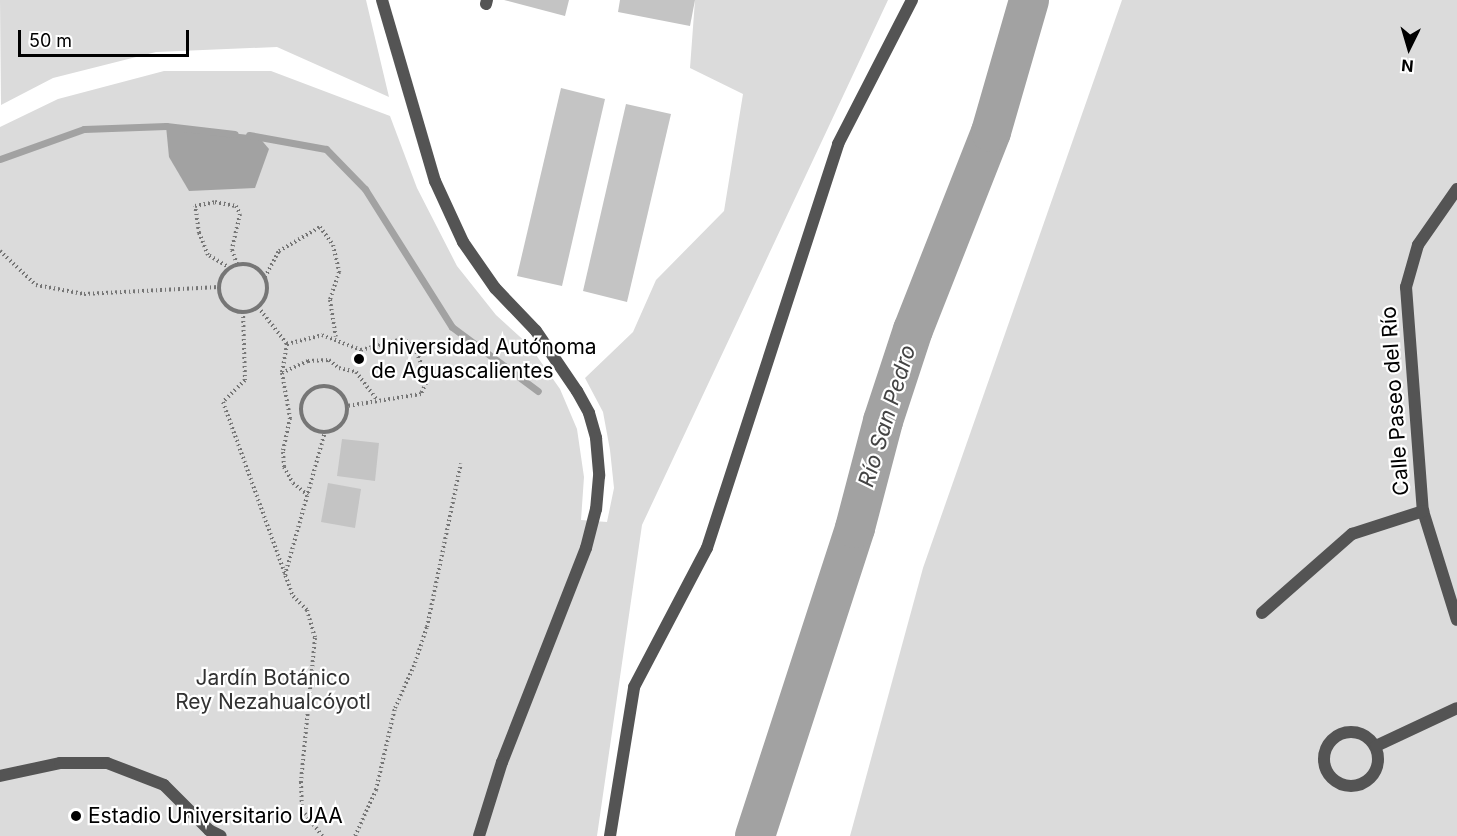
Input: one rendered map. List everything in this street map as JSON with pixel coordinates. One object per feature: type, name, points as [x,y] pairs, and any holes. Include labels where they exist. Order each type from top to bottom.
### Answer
[{"type":"street","points":[[382,0],[435,181],[463,242],[495,288],[536,331],[577,391],[589,412],[596,438],[599,476],[586,548],[502,762],[479,836]]},
{"type":"street","points":[[610,836],[634,687],[707,548],[838,144],[912,0]]},
{"type":"street","name":"Calle Paseo del Río","points":[[1457,189],[1418,245],[1406,287],[1423,511],[1457,620]]},
{"type":"street","points":[[1262,613],[1352,534],[1423,511]]},
{"type":"street","points":[[1376,746],[1457,708]]},
{"type":"street","points":[[1346,732],[1364,734],[1376,746],[1380,763],[1372,779],[1356,787],[1339,785],[1326,773],[1323,755],[1331,740],[1346,732]]},
{"type":"street","points":[[0,776],[60,763],[107,763],[164,785],[208,830],[221,836]]},
{"type":"path","points":[[230,268],[208,255],[199,233],[195,206],[215,202],[236,206],[240,214],[232,250],[237,264]]},
{"type":"path","points":[[265,278],[253,266],[237,264],[230,268],[219,287],[223,302],[243,312],[258,307],[267,294],[265,278],[279,251],[320,227],[333,244],[339,272],[330,300],[336,337]]},
{"type":"path","points":[[0,251],[36,285],[84,294],[219,287]]},
{"type":"path","points":[[258,307],[287,344],[282,373],[290,418],[283,452],[284,467],[292,483],[308,495]]},
{"type":"path","points":[[243,312],[245,380],[223,402],[293,596],[307,610],[315,638],[301,791],[302,810],[322,836]]},
{"type":"path","points":[[287,344],[322,335],[336,337],[362,350],[402,339],[413,344],[428,379],[421,394],[376,399],[347,406]]},
{"type":"path","points":[[282,373],[308,361],[328,360],[356,372],[376,399]]},
{"type":"path","points":[[327,386],[340,393],[347,406],[339,426],[325,432],[305,422],[301,408],[306,394],[327,386]]},
{"type":"path","points":[[285,575],[325,432]]},
{"type":"path","points":[[355,836],[376,790],[394,708],[416,663],[426,627],[461,463]]},
{"type":"green space","points":[[0,0],[366,0],[389,97],[277,47],[156,52],[53,78],[1,105]]},
{"type":"green space","name":"Universidad Autónoma de Aguascalientes","points":[[695,0],[888,0],[642,525],[597,836],[0,836],[0,127],[58,99],[164,71],[271,71],[390,116],[417,188],[457,266],[496,315],[529,345],[560,389],[577,429],[584,477],[581,520],[607,522],[614,488],[610,450],[603,412],[585,378],[633,332],[656,280],[724,211],[743,94],[690,68]]},
{"type":"green space","points":[[1122,0],[1457,0],[1457,836],[850,836],[923,568]]},
{"type":"shaded area","points":[[166,126],[258,136],[269,149],[255,188],[189,191],[169,157]]},
{"type":"building","points":[[504,0],[569,0],[565,16]]},
{"type":"building","points":[[620,0],[695,0],[690,26],[618,12]]},
{"type":"building","points":[[561,88],[605,99],[562,286],[517,276]]},
{"type":"building","points":[[626,104],[671,114],[627,302],[583,291]]},
{"type":"building","points":[[342,439],[379,443],[375,481],[337,476]]},
{"type":"building","points":[[328,483],[361,489],[355,528],[321,522]]},
{"type":"waterway","name":"Río San Pedro","points":[[755,836],[855,528],[883,421],[913,330],[991,132],[1029,0]]},
{"type":"waterway","points":[[0,159],[84,129],[166,126],[235,134]]},
{"type":"waterway","points":[[249,135],[326,149],[365,189],[452,327],[538,391]]},
{"type":"place","name":"Universidad Autónoma de Aguascalientes","points":[[359,359]]},
{"type":"place","name":"Estadio Universitario UAA","points":[[76,816]]},
{"type":"park label","name":"Jardín Botánico Rey Nezahualcóyotl","points":[[273,690]]}]
